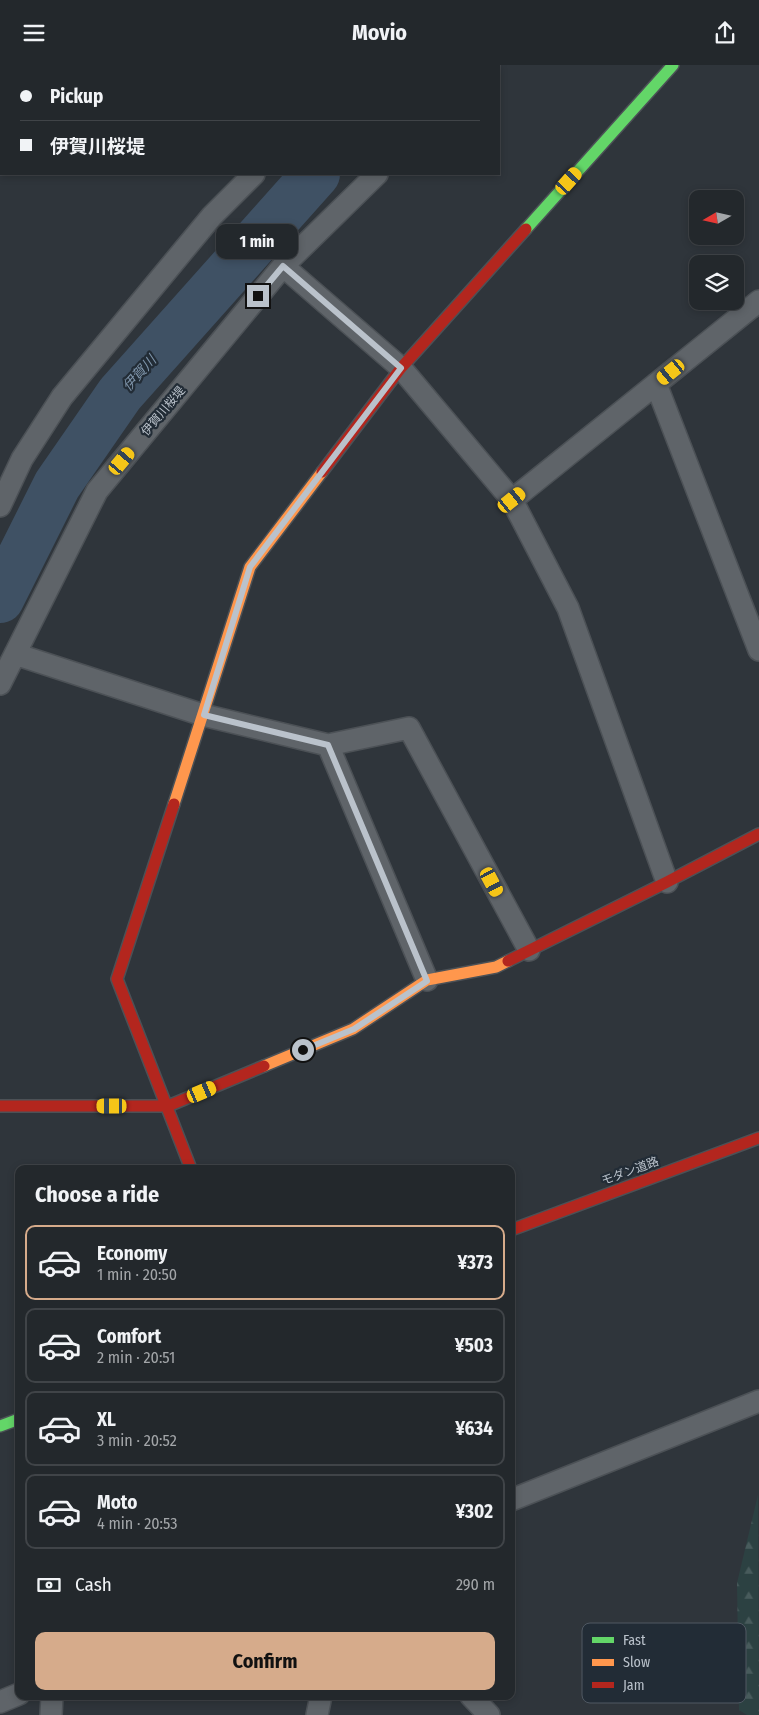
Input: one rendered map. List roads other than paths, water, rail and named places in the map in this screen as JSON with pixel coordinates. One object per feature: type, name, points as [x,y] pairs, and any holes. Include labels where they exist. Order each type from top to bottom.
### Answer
[{"type":"street","points":[[190,1165],[117,979],[204,715],[250,567],[401,368],[673,65]]},
{"type":"street","points":[[0,506],[22,459],[62,397],[212,216],[249,175]]},
{"type":"street","name":"伊賀川桜堤","points":[[0,685],[97,491],[283,266],[376,175]]},
{"type":"street","points":[[283,266],[401,368],[512,500],[568,608],[667,882]]},
{"type":"street","points":[[512,500],[759,301]]},
{"type":"street","points":[[656,384],[751,607],[759,650]]},
{"type":"street","points":[[15,655],[204,715],[328,745],[409,728],[529,950]]},
{"type":"street","points":[[328,745],[427,981]]},
{"type":"street","points":[[0,1107],[168,1106],[354,1029],[427,981],[496,967],[759,834]]},
{"type":"street","name":"モダン道路","points":[[515,1229],[759,1138]]},
{"type":"street","points":[[515,1498],[759,1401]]},
{"type":"street","points":[[0,1426],[15,1420]]},
{"type":"street","points":[[0,1702],[15,1696]]},
{"type":"street","points":[[51,1715],[52,1700]]},
{"type":"street","points":[[317,1715],[320,1700]]},
{"type":"street","points":[[475,1700],[489,1715]]},
{"type":"waterway","name":"伊賀川","points":[[0,599],[57,485],[120,394],[315,175]]}]
